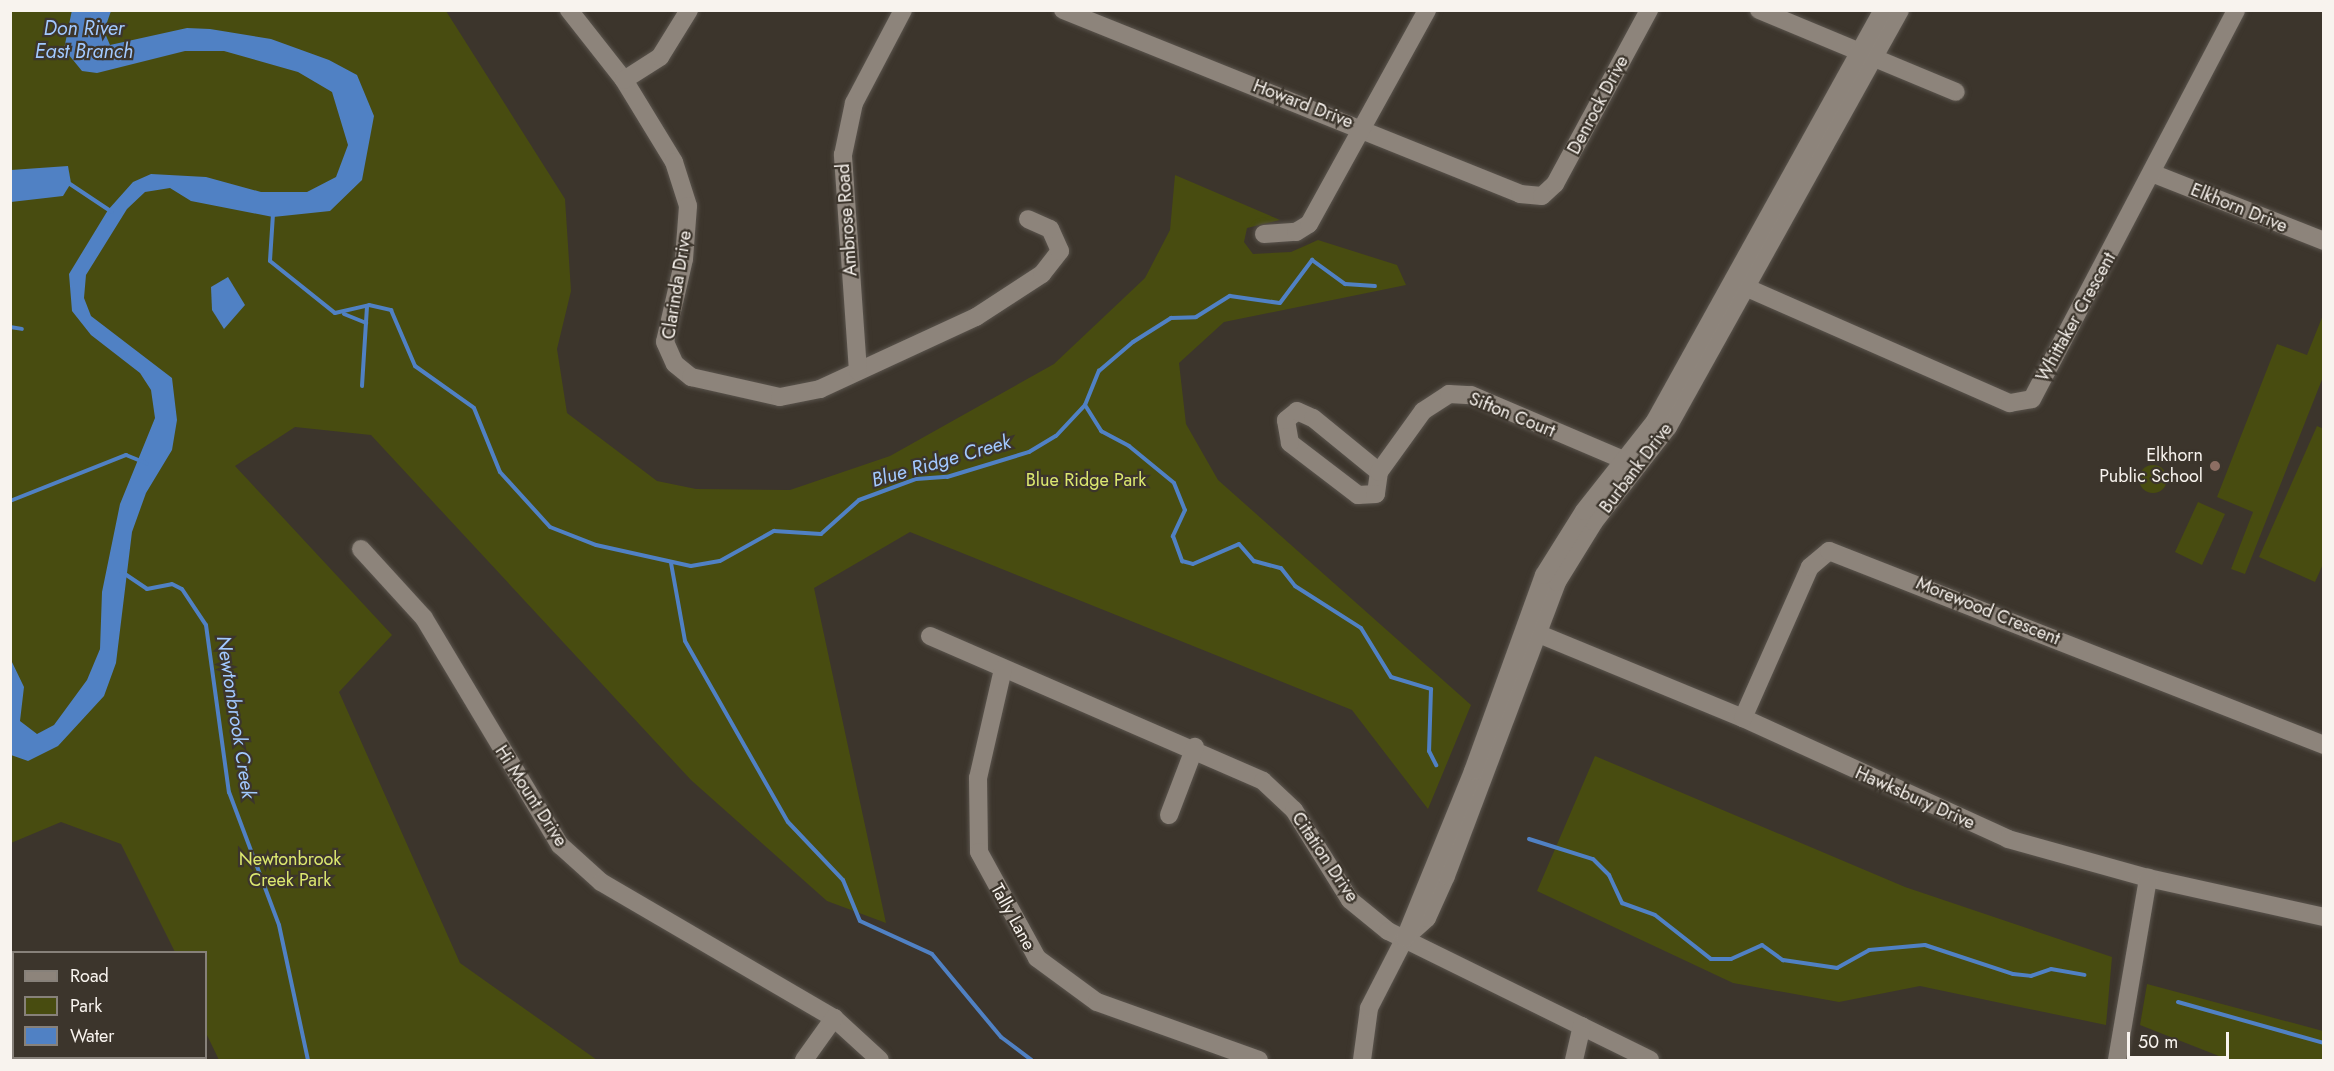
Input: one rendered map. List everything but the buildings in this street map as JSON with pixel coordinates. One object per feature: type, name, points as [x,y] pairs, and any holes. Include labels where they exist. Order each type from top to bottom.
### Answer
[{"type":"street","name":"Clarinda Drive","points":[[569,10],[624,80],[674,162],[688,206],[684,259],[665,342],[675,364],[691,377],[780,397],[820,389],[976,317],[1042,274],[1060,250],[1050,229],[1028,219]]},
{"type":"street","points":[[624,80],[660,57],[689,10]]},
{"type":"street","name":"Ambrose Road","points":[[858,371],[843,155],[854,103],[903,10]]},
{"type":"street","name":"Howard Drive","points":[[1063,10],[1363,127],[1520,194],[1542,196]]},
{"type":"street","points":[[1264,234],[1296,232],[1309,224],[1427,10]]},
{"type":"street","name":"Denrock Drive","points":[[1542,196],[1556,184],[1649,10]]},
{"type":"street","points":[[1759,10],[1956,92]]},
{"type":"street","name":"Burbank Drive","points":[[1866,56],[1882,10]]},
{"type":"street","name":"Burbank Drive","points":[[1362,1060],[1369,1008],[1405,938],[1427,918],[1446,876],[1531,631],[1557,582],[1594,522],[1633,464],[1668,427],[1739,285],[1866,56],[1900,10]]},
{"type":"street","name":"Whittaker Crescent","points":[[1739,285],[2010,403],[2032,399],[2154,174],[2236,10]]},
{"type":"street","name":"Elkhorn Drive","points":[[2154,174],[2324,242]]},
{"type":"street","name":"Sifton Court","points":[[1379,472],[1297,411],[1286,420],[1290,443],[1358,495],[1376,494],[1379,472],[1424,411],[1449,394],[1471,395],[1633,464]]},
{"type":"street","points":[[1320,464],[1338,440]]},
{"type":"street","name":"Hi Mount Drive","points":[[361,549],[424,618],[560,845],[601,882],[834,1018],[880,1060]]},
{"type":"street","name":"Morewood Crescent","points":[[1743,718],[1810,567],[1829,551],[2324,745]]},
{"type":"street","name":"Hawksbury Drive","points":[[1531,631],[1743,718],[2008,839],[2148,878],[2324,918]]},
{"type":"street","name":"Citation Drive","points":[[930,636],[1002,669],[1195,747],[1263,781],[1294,810],[1350,900],[1405,938],[1650,1060]]},
{"type":"street","name":"Tally Lane","points":[[1002,669],[978,778],[979,852],[1037,958],[1097,1002],[1259,1060]]},
{"type":"street","points":[[1168,815],[1195,747]]},
{"type":"street","points":[[2117,1060],[2148,878]]},
{"type":"street","points":[[804,1060],[834,1018]]},
{"type":"street","points":[[1574,1060],[1582,1026]]},
{"type":"green space","points":[[10,11],[446,11],[565,199],[571,291],[557,349],[567,413],[657,481],[696,489],[790,490],[890,456],[1054,364],[1145,278],[1170,230],[1175,175],[1280,220],[1247,228],[1244,242],[1253,254],[1291,252],[1318,240],[1397,265],[1406,285],[1224,322],[1179,363],[1186,424],[1218,480],[1471,705],[1428,809],[1352,710],[910,532],[814,588],[886,923],[827,901],[691,780],[371,435],[295,427],[235,466],[392,635],[339,692],[460,963],[597,1060],[219,1060],[207,1035],[207,951],[174,951],[121,844],[61,822],[11,843]]},
{"type":"green space","points":[[2323,315],[2323,377],[2245,574],[2231,569],[2253,512],[2217,497],[2277,344],[2307,355]]},
{"type":"green space","points":[[2317,426],[2324,429],[2324,562],[2315,582],[2259,557]]},
{"type":"green space","points":[[2153,465],[2163,469],[2167,479],[2163,489],[2153,493],[2143,489],[2139,479],[2143,469]]},
{"type":"green space","points":[[2198,502],[2225,514],[2202,565],[2175,552]]},
{"type":"green space","points":[[1595,756],[1905,887],[2112,957],[2106,1025],[1920,986],[1839,1002],[1733,983],[1537,891]]},
{"type":"green space","points":[[2147,984],[2323,1031],[2323,1060],[2229,1060],[2140,1025]]},
{"type":"water","name":"Don River East Branch","points":[[72,10],[111,11],[104,31],[110,45],[187,28],[210,29],[271,39],[329,60],[357,75],[374,116],[362,180],[330,211],[273,217],[191,201],[170,188],[145,192],[127,209],[86,275],[84,298],[91,316],[172,378],[177,420],[172,450],[146,493],[132,532],[116,663],[104,696],[58,746],[28,761],[11,755],[11,660],[24,687],[20,721],[37,734],[54,725],[87,680],[100,649],[102,592],[120,504],[155,418],[151,390],[140,373],[91,335],[72,311],[69,274],[108,210],[133,182],[151,174],[206,177],[261,192],[307,192],[336,177],[348,145],[332,92],[298,72],[224,51],[185,51],[97,73],[82,71],[64,49]]},
{"type":"water","points":[[68,166],[71,183],[63,196],[11,202],[11,170]]},
{"type":"water","points":[[228,277],[245,305],[224,329],[212,310],[211,287]]},
{"type":"waterway","points":[[70,184],[112,212]]},
{"type":"waterway","name":"Blue Ridge Creek","points":[[273,214],[270,261],[335,313],[369,305],[391,310],[415,366],[474,408],[500,472],[550,527],[596,545],[691,566],[720,561],[774,531],[821,534],[859,500],[916,479],[947,477],[1029,452],[1056,436],[1085,405],[1099,371],[1133,342],[1171,318],[1196,317],[1230,296],[1280,303],[1312,260],[1345,284],[1375,286]]},
{"type":"waterway","points":[[362,386],[367,307]]},
{"type":"waterway","points":[[344,314],[366,323]]},
{"type":"waterway","points":[[10,327],[22,329]]},
{"type":"waterway","name":"Blue Ridge Creek","points":[[1085,405],[1101,431],[1129,446],[1174,483],[1185,510],[1173,536],[1182,561],[1193,564],[1239,544],[1254,561],[1281,568],[1295,586],[1361,628],[1391,677],[1431,689],[1429,751],[1436,765]]},
{"type":"waterway","points":[[10,501],[126,455],[146,463]]},
{"type":"waterway","points":[[671,563],[685,641],[788,822],[843,880],[860,921],[932,954],[1001,1037],[1031,1060]]},
{"type":"waterway","name":"Newtonbrook Creek","points":[[122,572],[147,589],[172,584],[182,589],[206,625],[229,792],[279,925],[308,1060]]},
{"type":"waterway","name":"Blue Ridge Creek","points":[[1529,839],[1593,859],[1609,875],[1622,903],[1655,915],[1711,959],[1731,959],[1762,945],[1783,960],[1837,968],[1869,950],[1925,945],[2013,974],[2031,976],[2051,969],[2084,975]]},
{"type":"waterway","name":"Blue Ridge Creek","points":[[2178,1002],[2324,1043]]},
{"type":"place","name":"Elkhorn Public School","points":[[2215,466]]},
{"type":"park label","name":"Blue Ridge Park","points":[[1086,480]]},
{"type":"park label","name":"Newtonbrook Creek Park","points":[[290,870]]}]
